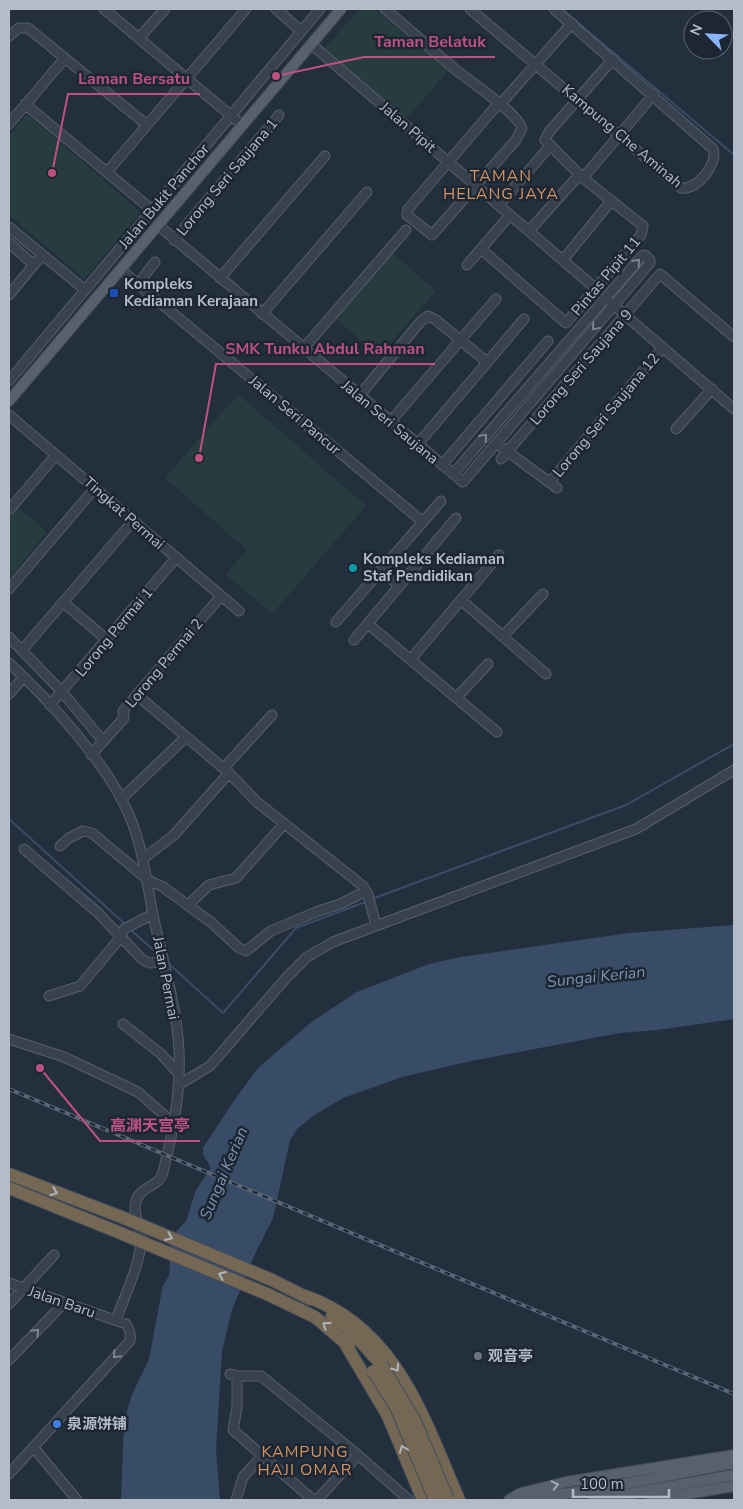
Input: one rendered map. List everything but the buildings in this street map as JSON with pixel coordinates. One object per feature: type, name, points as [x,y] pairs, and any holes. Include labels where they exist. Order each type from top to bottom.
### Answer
[{"type":"highway","points":[[9,1174],[124,1218],[272,1280],[305,1296],[323,1302],[351,1320],[387,1356],[415,1397],[454,1494]]},
{"type":"highway","points":[[9,1188],[267,1294],[314,1317],[377,1368],[396,1407],[435,1500]]},
{"type":"highway","points":[[305,1296],[345,1326],[377,1368],[415,1421],[454,1494]]},
{"type":"highway","points":[[343,1340],[388,1416],[417,1498],[437,1499],[454,1494],[469,1500]]},
{"type":"main road","name":"Jalan Bukit Panchor","points":[[9,401],[340,9]]},
{"type":"main road","points":[[509,1500],[521,1493],[566,1482],[734,1455]]},
{"type":"main road","points":[[594,1500],[734,1463]]},
{"type":"main road","points":[[520,1500],[734,1474]]},
{"type":"main road","points":[[652,1500],[734,1486]]},
{"type":"street","points":[[104,9],[242,126]]},
{"type":"street","points":[[139,38],[165,9]]},
{"type":"street","points":[[107,172],[246,9]]},
{"type":"street","points":[[276,9],[301,32]]},
{"type":"street","points":[[9,381],[320,9]]},
{"type":"street","points":[[385,9],[498,104],[519,122],[522,128],[516,140],[435,234],[430,234],[407,215],[408,209],[498,104],[504,100],[572,23]]},
{"type":"street","name":"Kampung Che Aminah","points":[[470,9],[681,188],[692,187],[704,176],[714,160],[713,149],[654,94],[554,9]]},
{"type":"street","points":[[9,36],[19,28],[28,28],[147,124]]},
{"type":"street","name":"Jalan Pipit","points":[[311,44],[595,288]]},
{"type":"street","points":[[9,124],[65,58]]},
{"type":"street","points":[[563,260],[611,201],[545,140],[546,136],[613,59]]},
{"type":"street","points":[[529,231],[619,136],[654,94]]},
{"type":"street","points":[[26,104],[152,210]]},
{"type":"street","name":"Lorong Seri Saujana 1","points":[[174,240],[279,115]]},
{"type":"street","points":[[499,205],[550,146]]},
{"type":"street","points":[[220,278],[325,156]]},
{"type":"street","points":[[262,314],[367,192]]},
{"type":"street","name":"Pintas Pipit 11","points":[[481,249],[566,323],[644,229],[611,201]]},
{"type":"street","points":[[467,265],[510,215]]},
{"type":"street","name":"Jalan Seri Saujana","points":[[158,225],[463,482],[496,443]]},
{"type":"street","points":[[9,227],[84,290]]},
{"type":"street","points":[[303,349],[406,230]]},
{"type":"street","points":[[9,243],[34,265]]},
{"type":"street","points":[[9,295],[42,255]]},
{"type":"street","points":[[452,474],[642,256],[645,255],[651,261],[496,443],[509,451]]},
{"type":"street","points":[[138,284],[155,262]]},
{"type":"street","name":"Jalan Seri Pancur","points":[[121,270],[423,522]]},
{"type":"street","name":"Lorong Seri Saujana 9","points":[[501,459],[660,274],[734,337]]},
{"type":"street","points":[[605,298],[734,409]]},
{"type":"street","points":[[390,422],[496,299]]},
{"type":"street","points":[[359,396],[421,321],[428,316],[436,320],[487,362]]},
{"type":"street","points":[[417,445],[524,319]]},
{"type":"street","points":[[442,465],[548,341]]},
{"type":"street","name":"Lorong Seri Saujana 12","points":[[509,451],[553,485],[662,347]]},
{"type":"street","points":[[676,429],[712,389]]},
{"type":"street","name":"Tingkat Permai","points":[[9,415],[239,611]]},
{"type":"street","points":[[9,510],[56,455]]},
{"type":"street","points":[[9,589],[95,488]]},
{"type":"street","points":[[336,622],[441,501]]},
{"type":"street","points":[[354,640],[456,518]]},
{"type":"street","points":[[23,649],[134,521]]},
{"type":"street","points":[[411,659],[499,555]]},
{"type":"street","name":"Lorong Permai 1","points":[[50,705],[176,558]]},
{"type":"street","points":[[381,570],[399,586]]},
{"type":"street","points":[[503,636],[543,594]]},
{"type":"street","name":"Lorong Permai 2","points":[[91,755],[124,718],[123,711],[136,695],[221,596]]},
{"type":"street","points":[[461,600],[546,674]]},
{"type":"street","points":[[63,602],[107,640]]},
{"type":"street","points":[[368,624],[497,732]]},
{"type":"street","points":[[9,637],[23,649],[62,692],[103,741]]},
{"type":"street","name":"Jalan Permai","points":[[9,663],[50,705],[91,755],[121,799],[144,858],[153,914],[177,1030],[179,1074],[173,1123],[161,1179],[144,1190],[136,1203],[141,1236],[140,1249],[116,1320]]},
{"type":"street","points":[[457,697],[488,664]]},
{"type":"street","points":[[10,691],[24,677]]},
{"type":"street","points":[[136,695],[227,771],[257,802],[367,893],[375,921]]},
{"type":"street","points":[[144,858],[174,835],[272,715]]},
{"type":"street","points":[[121,799],[186,737]]},
{"type":"street","points":[[178,1085],[210,1066],[286,978],[307,957],[333,942],[375,921],[636,828],[734,770]]},
{"type":"street","points":[[188,905],[209,885],[236,878],[284,824]]},
{"type":"street","points":[[60,846],[83,831],[92,833],[148,880],[163,887],[212,922],[239,948],[246,951],[271,932],[316,912],[367,893]]},
{"type":"street","points":[[24,849],[97,912],[125,930],[142,959],[149,963],[163,962]]},
{"type":"street","points":[[49,996],[80,986],[125,930],[153,914]]},
{"type":"street","points":[[123,1024],[161,1054],[179,1074]]},
{"type":"street","points":[[9,1039],[64,1057],[138,1092],[173,1123]]},
{"type":"street","points":[[9,1304],[54,1256]]},
{"type":"street","name":"Jalan Baru","points":[[9,1283],[116,1320]]},
{"type":"street","points":[[9,1360],[64,1303]]},
{"type":"street","points":[[9,1474],[130,1341],[130,1329],[126,1324],[116,1320]]},
{"type":"street","points":[[358,1455],[315,1500],[233,1430],[238,1407],[233,1375],[261,1376],[358,1455],[417,1498]]},
{"type":"street","points":[[34,1448],[77,1500]]},
{"type":"street","points":[[236,1500],[243,1477],[262,1456]]},
{"type":"green space","points":[[359,9],[375,9],[448,71],[406,119],[324,49]]},
{"type":"green space","points":[[27,114],[141,212],[84,279],[9,215],[9,135]]},
{"type":"green space","points":[[393,253],[436,291],[379,356],[336,319]]},
{"type":"green space","points":[[238,394],[366,506],[272,614],[226,574],[247,550],[165,478]]},
{"type":"green space","points":[[18,507],[47,532],[9,579],[9,518]]},
{"type":"water","name":"Sungai Kerian","points":[[734,925],[734,1019],[657,1030],[620,1033],[471,1061],[402,1077],[343,1098],[316,1114],[298,1128],[290,1140],[273,1218],[255,1254],[232,1310],[222,1351],[216,1450],[220,1500],[121,1500],[124,1422],[131,1397],[149,1359],[163,1285],[169,1276],[172,1236],[186,1221],[196,1190],[211,1168],[203,1154],[203,1148],[258,1068],[310,1023],[357,992],[429,964],[461,957],[629,933]]},
{"type":"waterway","points":[[562,9],[734,155]]},
{"type":"waterway","points":[[372,899],[626,805],[734,744]]},
{"type":"waterway","points":[[9,819],[126,925]]},
{"type":"waterway","points":[[168,963],[223,1013],[296,928],[368,901]]},
{"type":"waterway","points":[[131,930],[159,955]]},
{"type":"railway","points":[[9,1089],[734,1394]]},
{"type":"place","name":"Taman Belatuk","points":[[276,76]]},
{"type":"place","name":"Laman Bersatu","points":[[52,173]]},
{"type":"place","name":"Kompleks Kediaman Kerajaan","points":[[114,293]]},
{"type":"place","name":"SMK Tunku Abdul Rahman","points":[[199,458]]},
{"type":"place","name":"Kompleks Kediaman Staf Pendidikan","points":[[353,568]]},
{"type":"place","name":"高渊天宫亭","points":[[40,1068]]},
{"type":"place","name":"观音亭","points":[[478,1356]]},
{"type":"place","name":"泉源饼铺","points":[[57,1424]]},
{"type":"district","name":"TAMAN HELANG JAYA","points":[[501,184]]},
{"type":"district","name":"KAMPUNG HAJI OMAR","points":[[305,1460]]}]
